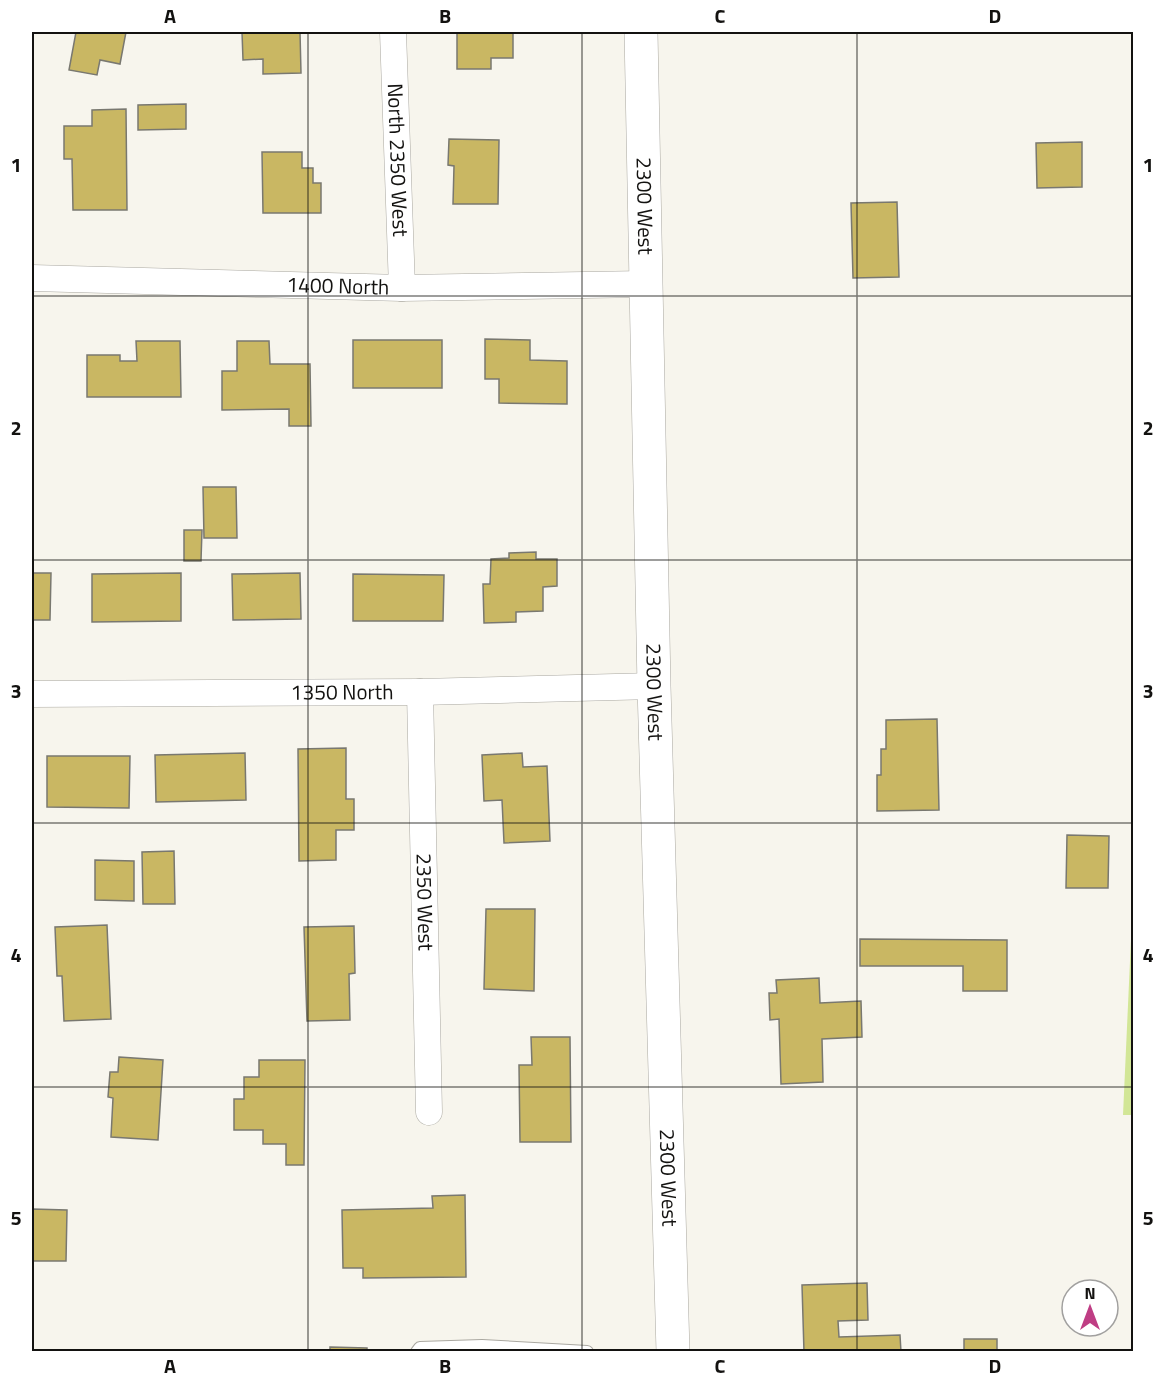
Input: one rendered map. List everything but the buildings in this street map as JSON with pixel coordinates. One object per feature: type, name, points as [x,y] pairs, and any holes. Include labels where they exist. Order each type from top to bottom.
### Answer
[{"type":"main road","name":"2300 West","points":[[641,32],[654,686],[674,1352]]},
{"type":"street","name":"North 2350 West","points":[[393,32],[402,288]]},
{"type":"street","name":"1400 North","points":[[32,278],[402,288],[645,284]]},
{"type":"street","name":"1350 North","points":[[32,694],[420,692],[654,686]]},
{"type":"street","name":"2350 West","points":[[420,692],[429,1112]]},
{"type":"lane","points":[[417,1352],[420,1348],[482,1346],[586,1352]]},
{"type":"green space","points":[[1131,939],[1134,939],[1134,1115],[1123,1115]]}]
